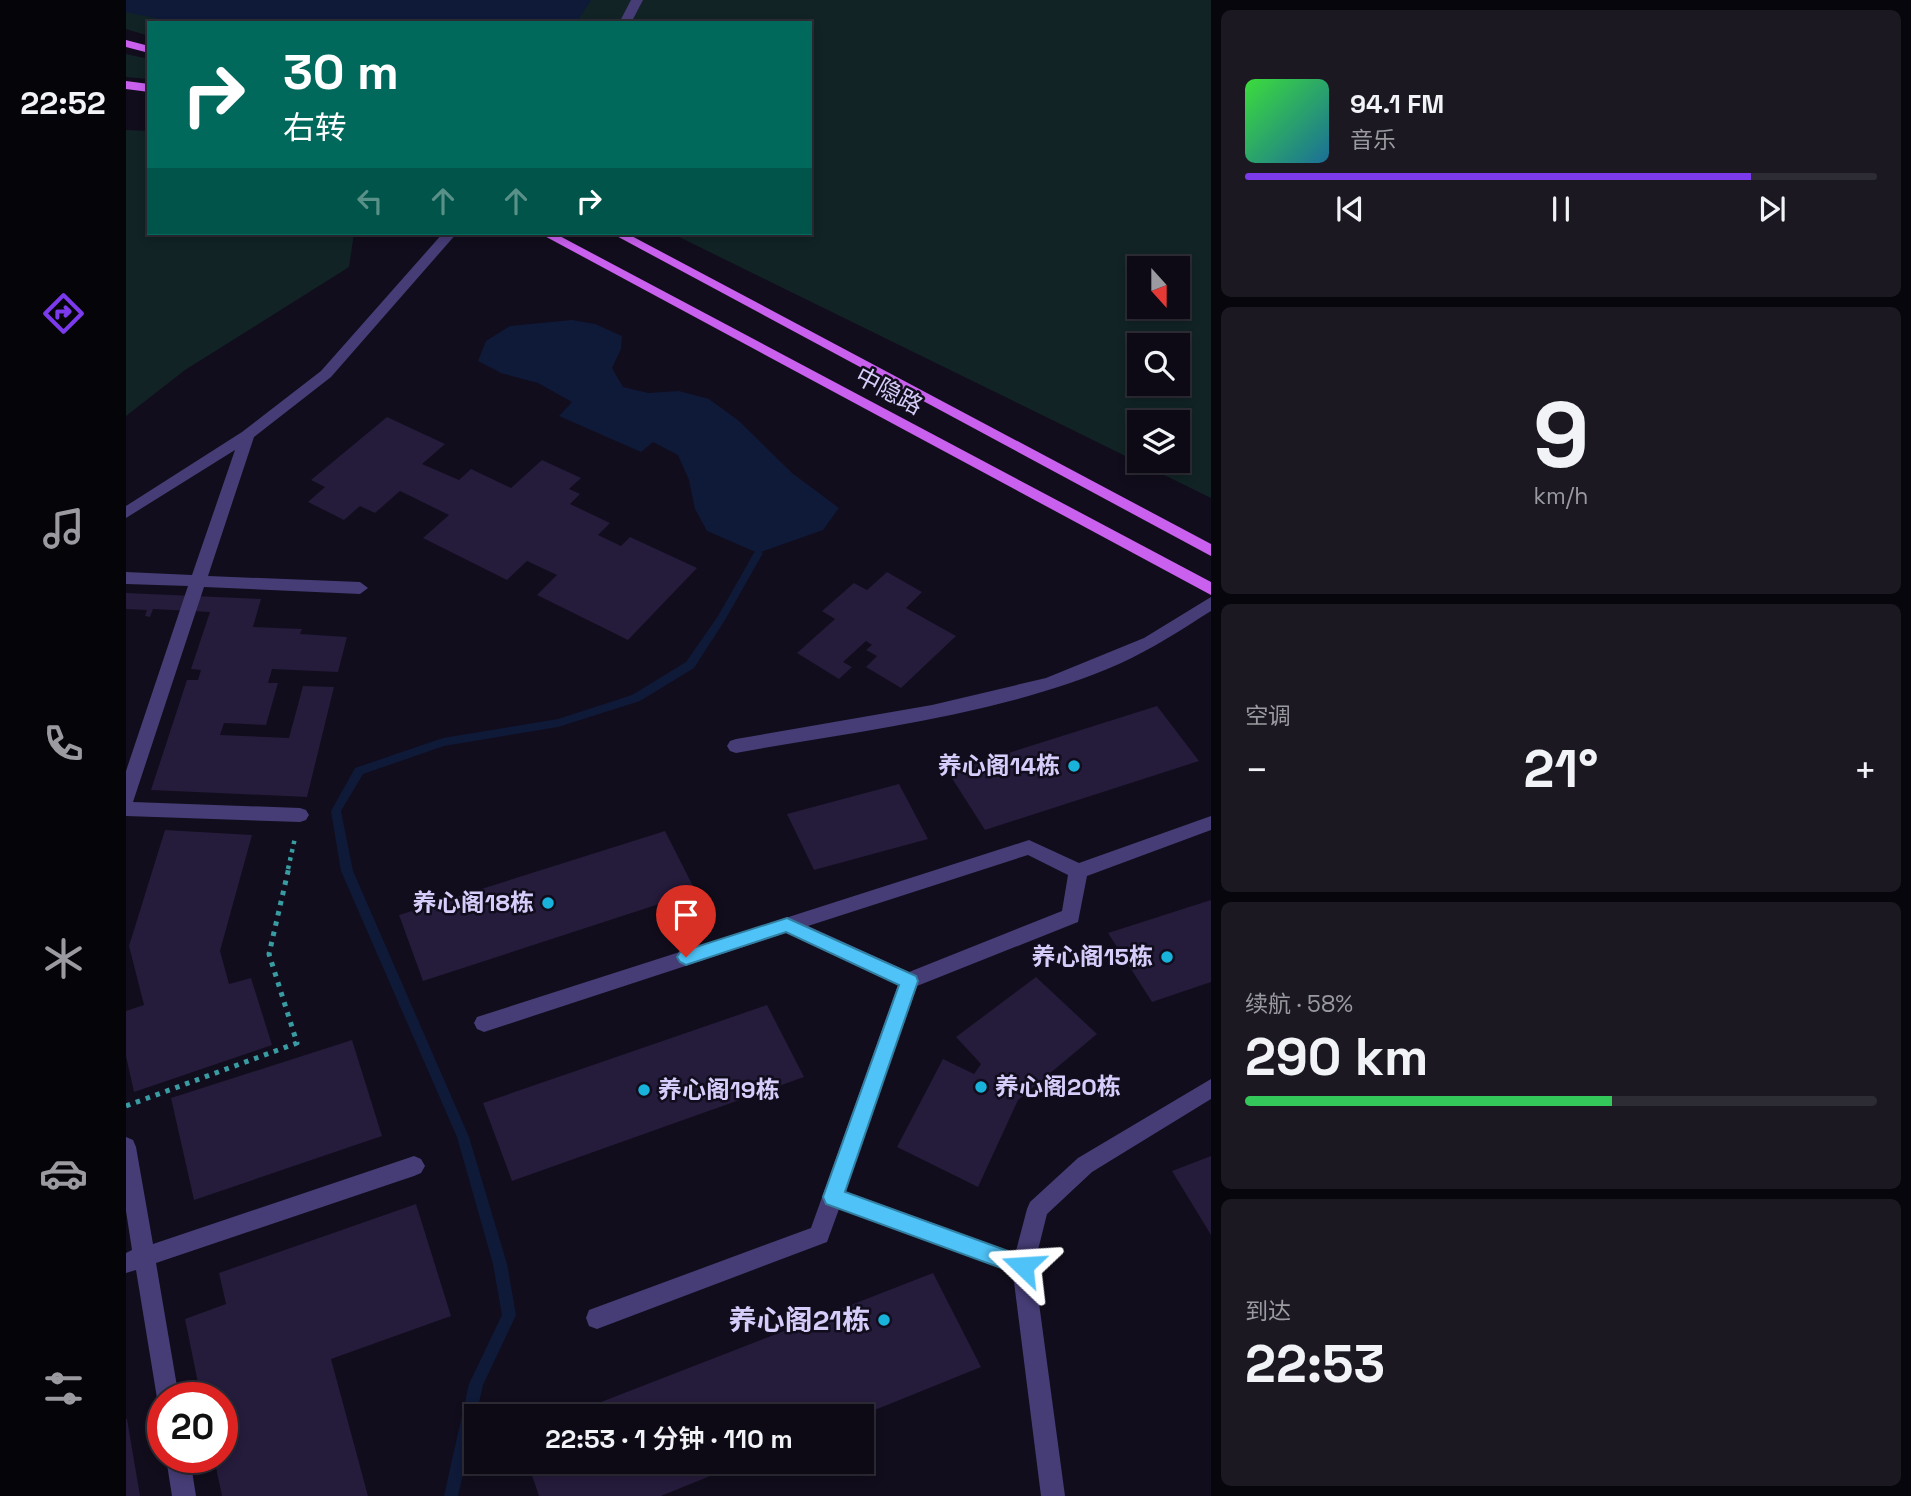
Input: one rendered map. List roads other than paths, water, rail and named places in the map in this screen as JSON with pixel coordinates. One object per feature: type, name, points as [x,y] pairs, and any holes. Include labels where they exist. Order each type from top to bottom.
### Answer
[{"type":"main road","points":[[126,43],[147,49]]},
{"type":"main road","points":[[126,85],[147,88]]},
{"type":"main road","name":"中隐路","points":[[549,235],[1211,589]]},
{"type":"main road","name":"中隐路","points":[[621,235],[1211,551]]},
{"type":"street","points":[[626,21],[637,0]]},
{"type":"street","points":[[126,513],[247,435],[326,374],[448,235]]},
{"type":"street","points":[[126,798],[247,435]]},
{"type":"street","points":[[126,578],[360,589]]},
{"type":"street","points":[[736,746],[932,711],[1049,684],[1150,642],[1211,603]]},
{"type":"street","points":[[126,809],[300,815]]},
{"type":"street","points":[[484,1023],[1029,847],[1078,871],[1211,823]]},
{"type":"street","points":[[787,925],[909,981],[1071,916],[1078,871]]},
{"type":"street","points":[[597,1318],[819,1235],[909,981]]},
{"type":"street","points":[[1053,1496],[1023,1266],[1038,1209],[1084,1165],[1211,1088]]},
{"type":"street","points":[[126,1147],[135,1260],[164,1382]]},
{"type":"street","points":[[135,1260],[414,1166]]},
{"type":"street","points":[[833,1197],[1023,1266]]},
{"type":"street","points":[[180,1473],[184,1496]]},
{"type":"water","points":[[126,0],[591,0],[577,21],[169,21],[126,12]]},
{"type":"water","points":[[572,320],[595,324],[622,336],[621,349],[612,368],[623,387],[648,393],[679,391],[709,399],[739,421],[792,473],[839,508],[823,530],[758,553],[707,531],[695,509],[689,480],[678,455],[653,442],[641,452],[559,416],[572,402],[538,383],[501,373],[478,361],[486,341],[510,326]]},
{"type":"waterway","points":[[451,1496],[476,1384],[509,1315],[500,1264],[463,1137],[347,871],[336,811],[359,771],[443,742],[558,723],[636,698],[690,665],[722,618],[758,553]]},
{"type":"place","name":"养心阁14栋","points":[[1074,766]]},
{"type":"place","name":"养心阁18栋","points":[[548,903]]},
{"type":"place","name":"养心阁15栋","points":[[1167,957]]},
{"type":"place","name":"养心阁20栋","points":[[981,1087]]},
{"type":"place","name":"养心阁19栋","points":[[644,1090]]},
{"type":"place","name":"养心阁21栋","points":[[884,1320]]}]
